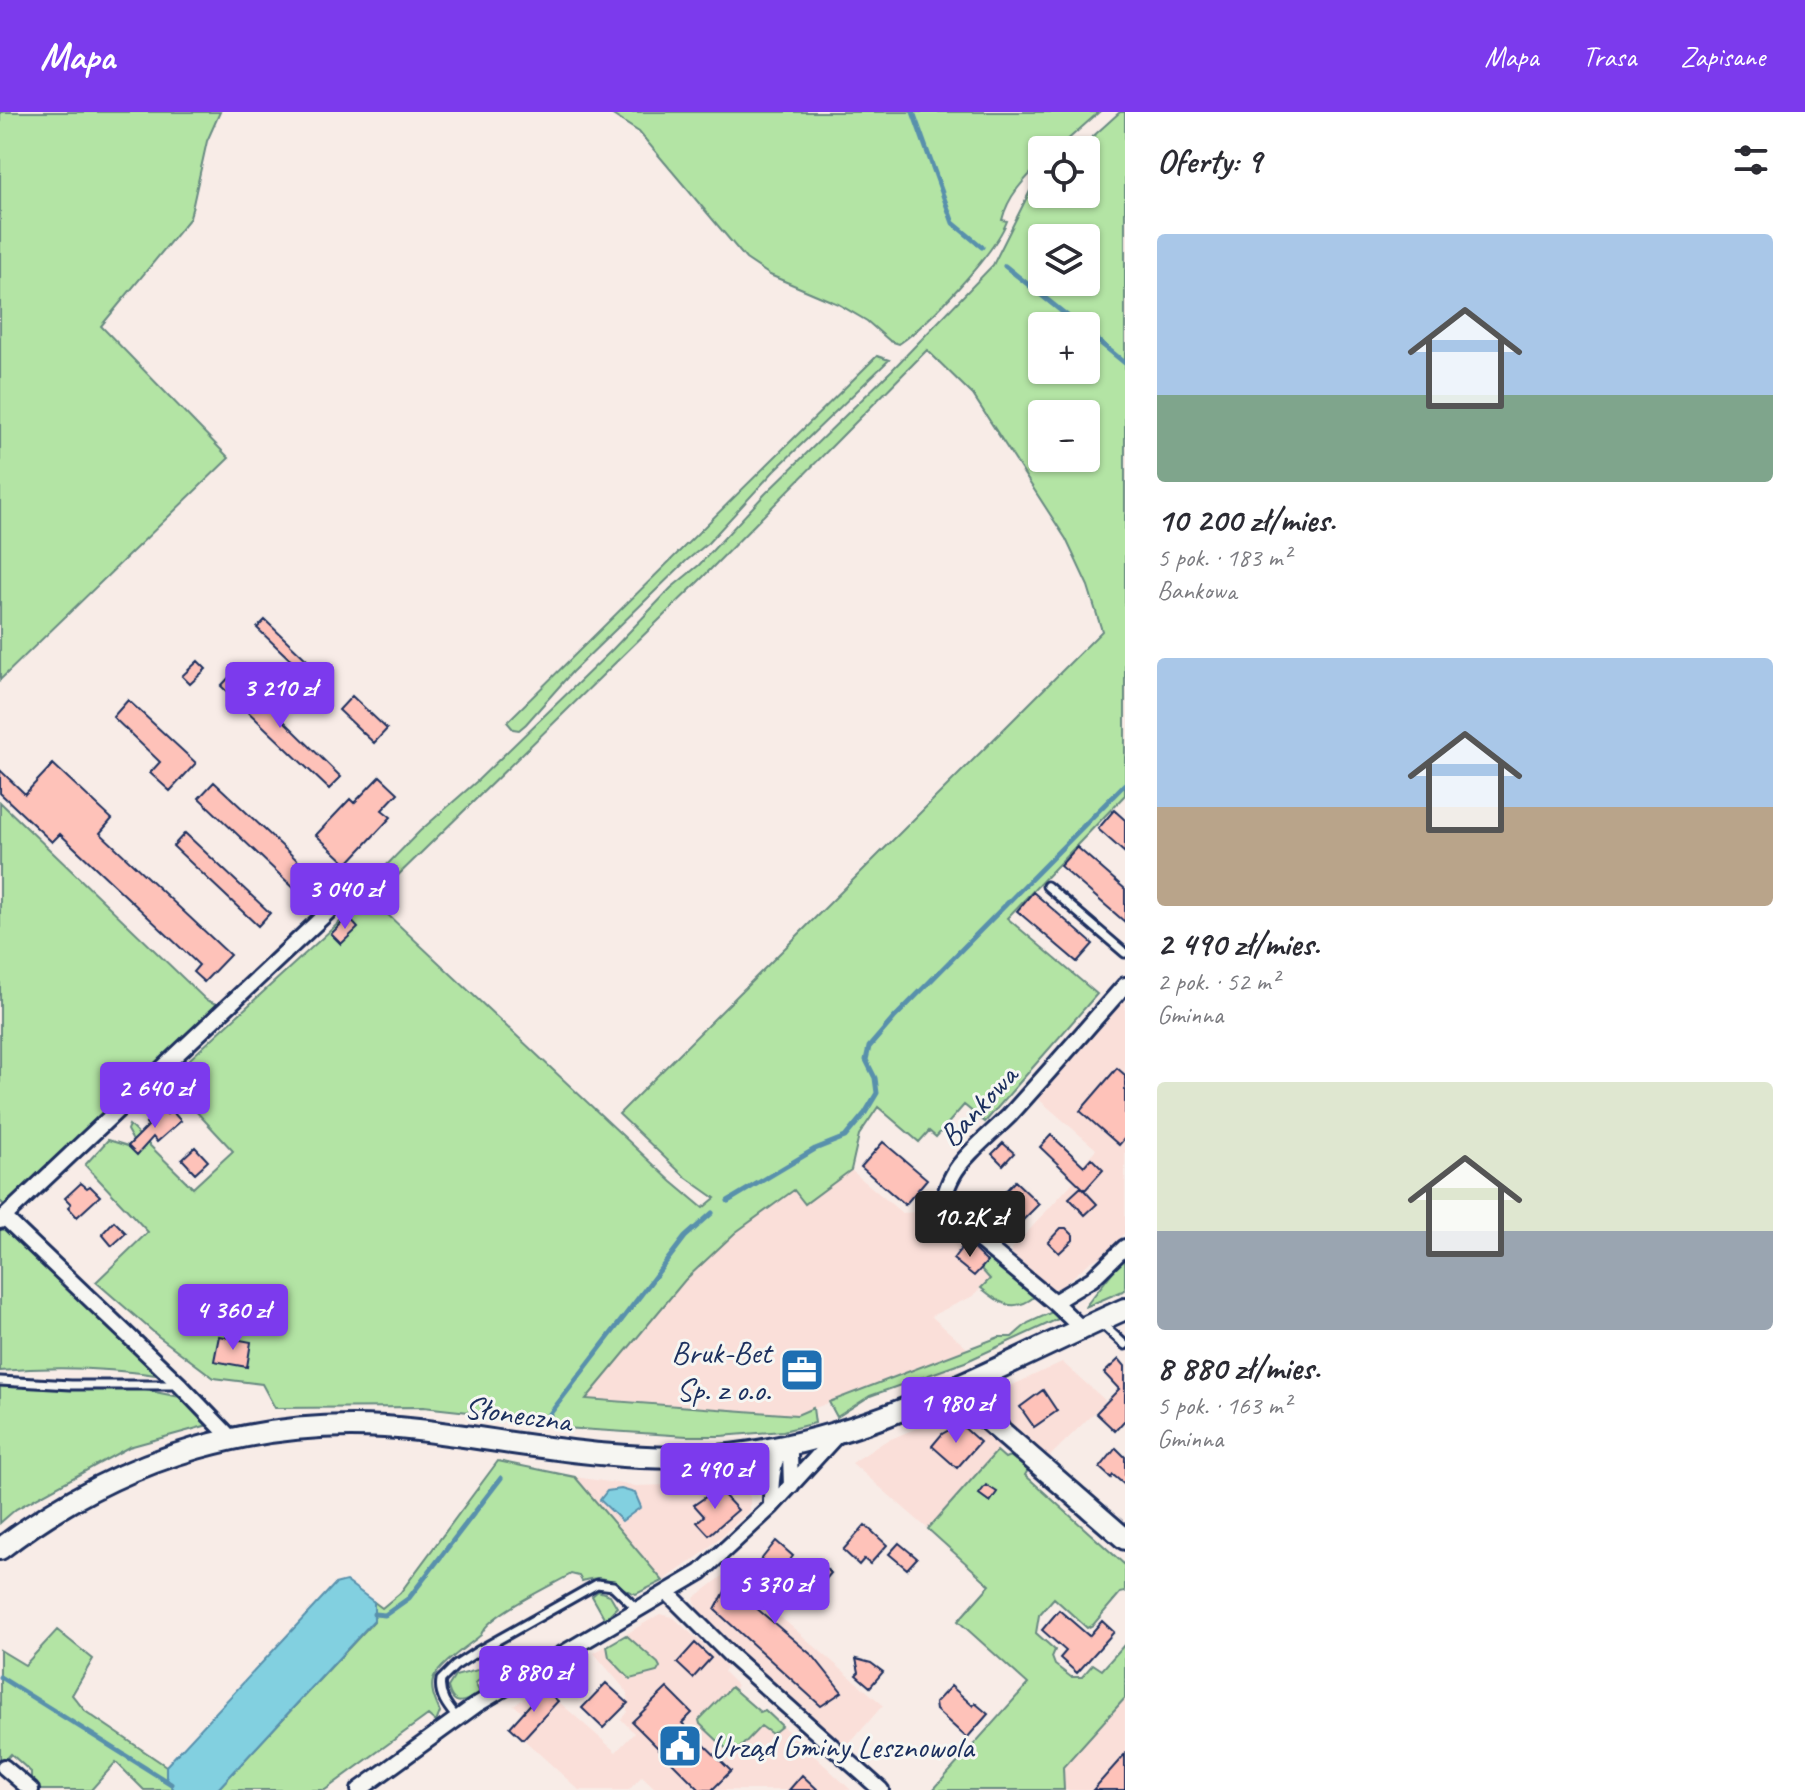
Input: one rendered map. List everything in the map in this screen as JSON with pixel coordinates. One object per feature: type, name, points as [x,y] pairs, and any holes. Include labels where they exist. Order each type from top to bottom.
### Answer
[{"type":"main road","name":"Słoneczna","points":[[0,1549],[56,1510],[109,1480],[148,1463],[231,1438],[285,1428],[354,1426],[416,1430],[637,1458],[737,1454],[784,1445],[841,1431],[951,1388],[1125,1309]]},
{"type":"main road","points":[[951,1388],[1125,1539]]},
{"type":"street","points":[[231,1438],[180,1385],[2,1219],[365,877]]},
{"type":"street","name":"Bankowa","points":[[1090,1325],[1054,1302],[949,1215],[944,1206],[944,1197],[954,1173],[966,1158],[1023,1101],[1125,985]]},
{"type":"street","points":[[1054,1302],[1092,1279],[1125,1247]]},
{"type":"street","points":[[359,1790],[457,1718],[701,1572],[773,1499],[791,1487],[841,1431]]},
{"type":"street","points":[[773,1499],[777,1456],[784,1445],[790,1454],[791,1487]]},
{"type":"street","points":[[737,1454],[753,1467],[773,1499]]},
{"type":"street","points":[[668,1593],[730,1655],[881,1790]]},
{"type":"street","points":[[4,1767],[31,1790]]},
{"type":"lane","points":[[1047,886],[1125,953]]},
{"type":"lane","points":[[1090,1325],[1125,1345]]},
{"type":"lane","points":[[0,1381],[71,1385],[180,1385]]},
{"type":"lane","points":[[457,1718],[441,1692],[441,1680],[478,1651],[597,1584],[613,1586],[639,1610]]},
{"type":"shaded area","points":[[1125,995],[1125,1232],[1110,1251],[1090,1262],[1060,1288],[1051,1289],[1012,1254],[1012,1249],[1074,1181],[1071,1177],[1096,1149],[1035,1096]]},
{"type":"shaded area","points":[[851,1170],[902,1213],[931,1211],[935,1224],[961,1247],[966,1242],[987,1262],[981,1269],[990,1279],[973,1296],[931,1316],[968,1349],[797,1415],[586,1399],[685,1280],[736,1232],[795,1190],[805,1203]]},
{"type":"shaded area","points":[[1062,1362],[1106,1401],[1048,1458],[988,1404],[987,1397]]},
{"type":"shaded area","points":[[954,1412],[969,1417],[1001,1446],[928,1529],[852,1463],[884,1442]]},
{"type":"shaded area","points":[[575,1477],[636,1486],[738,1483],[750,1497],[750,1510],[703,1553],[663,1581]]},
{"type":"shaded area","points":[[728,1572],[883,1705],[845,1749],[699,1618],[702,1616],[698,1613],[694,1598]]},
{"type":"shaded area","points":[[660,1614],[673,1617],[727,1666],[724,1672],[737,1685],[735,1689],[760,1712],[765,1710],[851,1790],[657,1790],[642,1776],[629,1790],[579,1790],[510,1727],[523,1713],[514,1705],[542,1687],[616,1752],[634,1733],[621,1719],[627,1712],[628,1693],[594,1653]]},
{"type":"shaded area","points":[[1125,1698],[1125,1790],[1064,1790],[1063,1768]]},
{"type":"green space","points":[[0,112],[220,112],[207,141],[190,218],[101,326],[229,458],[0,680]]},
{"type":"green space","points":[[608,112],[1099,112],[1072,136],[1028,136],[1028,177],[1005,211],[1002,220],[1007,221],[1000,235],[943,305],[899,344],[890,341],[867,321],[838,304],[770,275],[746,259],[639,132]]},
{"type":"green space","points":[[1120,112],[1125,112],[1125,795],[1007,918],[1097,994],[985,1122],[964,1105],[936,1137],[929,1131],[919,1142],[878,1107],[859,1135],[851,1170],[805,1204],[794,1190],[736,1232],[685,1280],[586,1399],[797,1415],[813,1408],[815,1423],[783,1431],[687,1436],[564,1428],[533,1419],[423,1407],[275,1408],[262,1384],[214,1378],[158,1336],[96,1282],[148,1232],[85,1165],[108,1140],[128,1146],[133,1141],[127,1130],[129,1125],[193,1188],[233,1151],[167,1080],[368,896],[672,1182],[703,1208],[715,1198],[684,1176],[619,1114],[1102,631],[1088,586],[1066,539],[973,395],[927,350],[701,579],[384,889],[374,878],[612,650],[671,588],[699,565],[765,494],[892,370],[993,265],[1028,195],[1028,208],[1100,208],[1100,136],[1093,136]]},
{"type":"green space","points":[[877,356],[889,360],[774,471],[708,543],[572,672],[526,724],[519,730],[513,729],[507,722]]},
{"type":"green space","points":[[0,802],[206,1000],[219,1005],[5,1206],[0,1201]]},
{"type":"green space","points":[[3,1226],[163,1376],[82,1369],[0,1371],[0,1229]]},
{"type":"green space","points":[[1125,1256],[1125,1290],[1085,1307]]},
{"type":"green space","points":[[989,1259],[1034,1297],[1019,1305],[1006,1304],[981,1288],[990,1279],[981,1269]]},
{"type":"green space","points":[[1052,1312],[1059,1314],[1058,1319],[965,1362],[870,1396],[837,1417],[829,1402],[999,1337],[1012,1337],[1028,1323]]},
{"type":"green space","points":[[0,1386],[135,1388],[185,1398],[203,1414],[208,1425],[129,1447],[16,1509],[0,1523]]},
{"type":"green space","points":[[997,1451],[1005,1458],[1010,1456],[1028,1470],[1025,1475],[1125,1565],[1125,1592],[1120,1593],[1093,1625],[1087,1628],[1054,1598],[1039,1615],[1036,1633],[1055,1650],[1052,1657],[1055,1665],[1071,1677],[1082,1677],[1093,1664],[1102,1670],[1125,1644],[1125,1698],[1063,1767],[1064,1790],[933,1790],[1028,1684],[958,1621],[990,1585],[928,1529]]},
{"type":"green space","points":[[498,1461],[575,1477],[663,1581],[636,1594],[606,1579],[582,1581],[579,1576],[571,1574],[507,1610],[436,1674],[432,1688],[440,1712],[436,1722],[428,1715],[325,1790],[217,1790],[374,1621],[374,1602],[382,1608],[400,1593]]},
{"type":"green space","points":[[598,1591],[610,1595],[617,1607],[605,1619],[592,1596]]},
{"type":"green space","points":[[57,1630],[93,1659],[72,1695],[85,1711],[166,1766],[166,1777],[174,1790],[144,1790],[116,1762],[91,1790],[39,1790],[31,1783],[31,1772],[11,1754],[0,1766],[0,1650],[25,1665]]},
{"type":"green space","points":[[626,1635],[658,1663],[660,1667],[657,1672],[630,1679],[609,1657],[607,1646]]},
{"type":"green space","points":[[505,1665],[475,1683],[480,1693],[460,1702],[450,1694],[448,1687],[455,1676]]},
{"type":"green space","points":[[731,1687],[782,1726],[772,1734],[761,1726],[733,1755],[699,1720]]},
{"type":"water","points":[[621,1489],[635,1493],[641,1507],[622,1521],[600,1500],[607,1491]]},
{"type":"water","points":[[346,1581],[374,1602],[374,1620],[217,1790],[174,1790],[166,1777],[166,1766],[335,1584]]},
{"type":"building","points":[[265,620],[330,682],[322,690],[257,628]]},
{"type":"building","points":[[198,661],[206,669],[190,684],[182,676]]},
{"type":"building","points":[[234,672],[341,777],[329,789],[221,686]]},
{"type":"building","points":[[352,696],[387,729],[374,743],[339,710]]},
{"type":"building","points":[[128,700],[196,763],[170,791],[150,773],[160,762],[113,717]]},
{"type":"building","points":[[53,764],[112,819],[100,833],[230,955],[204,982],[193,972],[199,965],[60,834],[52,842],[0,793],[0,770],[25,794]]},
{"type":"building","points":[[380,776],[398,793],[382,810],[391,817],[347,864],[316,835],[350,799],[354,803]]},
{"type":"building","points":[[214,782],[314,876],[299,893],[199,798]]},
{"type":"building","points":[[1114,810],[1125,820],[1125,853],[1098,829]]},
{"type":"building","points":[[185,833],[270,913],[258,926],[173,846]]},
{"type":"building","points":[[1077,847],[1125,889],[1125,922],[1060,866]]},
{"type":"building","points":[[1033,892],[1093,944],[1077,962],[1017,911]]},
{"type":"building","points":[[348,917],[358,928],[341,944],[331,934]]},
{"type":"building","points":[[1117,1068],[1125,1075],[1125,1138],[1119,1145],[1080,1111]]},
{"type":"building","points":[[162,1109],[167,1114],[171,1110],[181,1121],[157,1142],[153,1137],[137,1155],[128,1146]]},
{"type":"building","points":[[1051,1135],[1084,1166],[1091,1158],[1103,1170],[1085,1190],[1040,1147]]},
{"type":"building","points":[[883,1142],[927,1179],[905,1205],[861,1167]]},
{"type":"building","points":[[1003,1143],[1014,1153],[1003,1165],[992,1154]]},
{"type":"building","points":[[195,1147],[208,1161],[195,1173],[182,1159]]},
{"type":"building","points":[[1015,1181],[1039,1204],[1022,1221],[999,1198]]},
{"type":"building","points":[[81,1183],[87,1188],[90,1186],[100,1196],[77,1217],[65,1198]]},
{"type":"building","points":[[1081,1187],[1097,1204],[1085,1215],[1069,1198]]},
{"type":"building","points":[[114,1221],[126,1233],[112,1246],[102,1234]]},
{"type":"building","points":[[1061,1228],[1066,1228],[1073,1235],[1073,1240],[1059,1253],[1048,1242]]},
{"type":"building","points":[[966,1242],[987,1262],[974,1276],[953,1259]]},
{"type":"building","points":[[219,1336],[251,1342],[247,1367],[214,1361]]},
{"type":"building","points":[[807,1359],[813,1372],[796,1377],[792,1366]]},
{"type":"building","points":[[1119,1359],[1125,1366],[1125,1420],[1115,1431],[1096,1413],[1119,1389],[1104,1373]]},
{"type":"building","points":[[1043,1390],[1057,1411],[1034,1427],[1020,1407]]},
{"type":"building","points":[[960,1424],[980,1442],[957,1468],[932,1446],[942,1434]]},
{"type":"building","points":[[1116,1448],[1125,1457],[1125,1485],[1100,1468]]},
{"type":"building","points":[[986,1485],[997,1492],[990,1502],[979,1494]]},
{"type":"building","points":[[716,1490],[738,1510],[709,1535],[697,1522],[704,1516],[694,1505]]},
{"type":"building","points":[[865,1525],[887,1545],[870,1564],[864,1559],[859,1565],[843,1550]]},
{"type":"building","points":[[776,1541],[793,1556],[790,1560],[800,1569],[793,1578],[785,1572],[755,1607],[814,1657],[842,1692],[821,1706],[715,1610],[729,1584],[736,1591]]},
{"type":"building","points":[[899,1543],[917,1558],[907,1569],[889,1554]]},
{"type":"building","points":[[818,1562],[831,1573],[815,1592],[802,1581]]},
{"type":"building","points":[[1059,1610],[1089,1636],[1102,1621],[1114,1632],[1077,1673],[1060,1658],[1066,1651],[1042,1630]]},
{"type":"building","points":[[695,1643],[711,1658],[693,1678],[677,1663]]},
{"type":"building","points":[[856,1659],[871,1663],[883,1672],[870,1687],[856,1675],[859,1672]]},
{"type":"building","points":[[606,1683],[628,1703],[603,1728],[582,1708]]},
{"type":"building","points":[[951,1686],[973,1706],[975,1703],[988,1714],[967,1738],[936,1710],[935,1703]]},
{"type":"building","points":[[667,1688],[692,1713],[682,1723],[731,1771],[712,1790],[700,1790],[632,1722]]},
{"type":"building","points":[[544,1689],[558,1701],[523,1739],[510,1727]]},
{"type":"building","points":[[1125,1754],[1125,1790],[1093,1790]]},
{"type":"building","points":[[802,1775],[818,1790],[789,1790]]},
{"type":"waterway","points":[[913,112],[953,223],[982,247]]},
{"type":"waterway","points":[[1005,266],[1062,312]]},
{"type":"waterway","points":[[1100,342],[1125,363]]},
{"type":"waterway","points":[[728,1201],[815,1149],[845,1137],[877,1093],[875,1078],[866,1060],[869,1047],[1125,784]]},
{"type":"waterway","points":[[546,1419],[685,1237],[712,1213]]},
{"type":"waterway","points":[[374,1614],[385,1615],[409,1598],[501,1478]]},
{"type":"waterway","points":[[0,1677],[171,1784]]},
{"type":"place","name":"Bruk-Bet Sp. z o.o.","points":[[802,1370]]},
{"type":"place","name":"Urząd Gminy Lesznowola","points":[[680,1746]]}]
